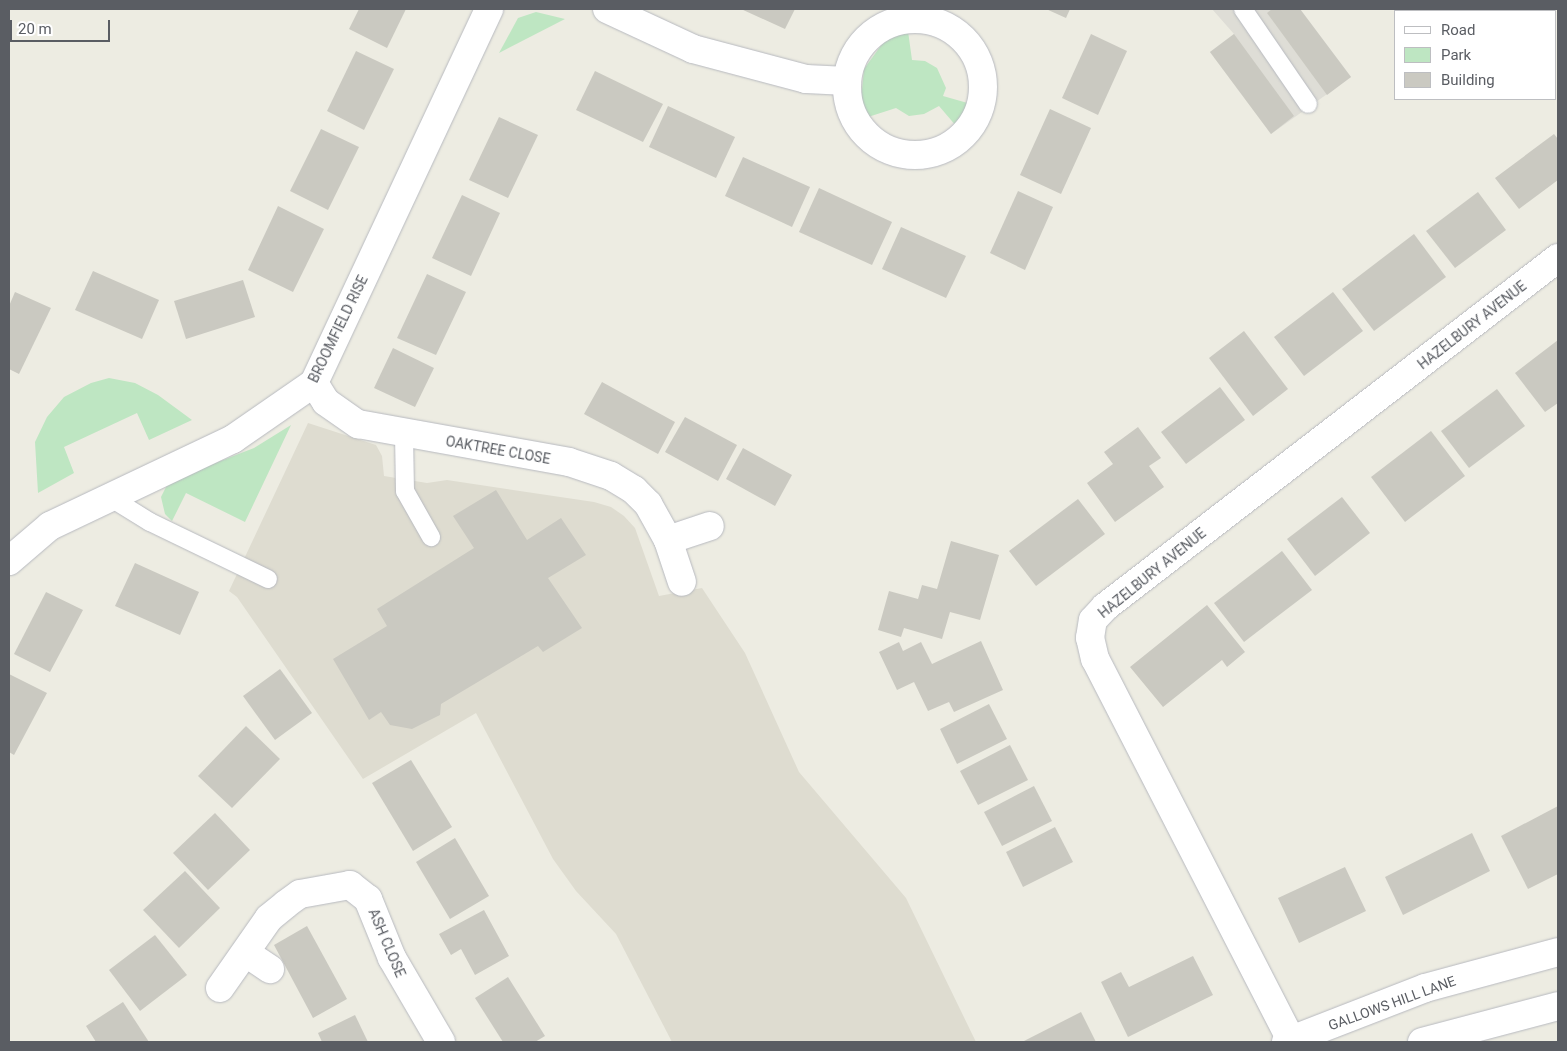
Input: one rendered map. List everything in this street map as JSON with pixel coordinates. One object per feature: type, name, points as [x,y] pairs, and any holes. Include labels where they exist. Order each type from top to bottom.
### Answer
[{"type":"street","name":"BROOMFIELD RISE","points":[[9,561],[50,526],[108,496],[233,438],[314,384],[489,9]]},
{"type":"street","points":[[607,9],[693,49],[806,79],[847,81]]},
{"type":"street","points":[[914,18],[937,22],[964,39],[978,58],[984,81],[982,104],[971,127],[955,144],[932,153],[909,156],[873,141],[857,123],[848,101],[847,81],[851,64],[863,43],[881,28],[914,18]]},
{"type":"street","name":"HAZELBURY AVENUE","points":[[1289,1041],[1095,659],[1090,638],[1094,620],[1105,607],[1558,258]]},
{"type":"street","name":"OAKTREE CLOSE","points":[[314,384],[326,402],[354,421],[404,434],[569,462],[611,476],[634,490],[648,504],[668,540],[682,582]]},
{"type":"street","points":[[668,540],[710,526]]},
{"type":"street","name":"ASH CLOSE","points":[[220,988],[269,918],[300,894],[350,885],[368,898],[392,958],[441,1042]]},
{"type":"street","name":"GALLOWS HILL LANE","points":[[1289,1041],[1425,988],[1558,952]]},
{"type":"street","points":[[246,953],[270,969]]},
{"type":"street","points":[[1422,1042],[1558,1006]]},
{"type":"lane","points":[[1248,11],[1308,104]]},
{"type":"lane","points":[[404,434],[405,491],[431,537]]},
{"type":"lane","points":[[108,496],[150,522],[268,579]]},
{"type":"shaded area","points":[[1212,9],[1300,9],[1351,77],[1271,134],[1210,52],[1234,34]]},
{"type":"shaded area","points":[[308,423],[376,445],[382,456],[384,476],[427,483],[447,480],[594,502],[611,507],[624,516],[635,528],[659,596],[702,588],[745,653],[799,772],[906,898],[976,1042],[672,1042],[616,934],[576,891],[553,859],[476,713],[363,779],[237,597],[229,591]]},
{"type":"green space","points":[[536,12],[565,19],[499,53],[518,18]]},
{"type":"green space","points":[[908,31],[912,60],[925,61],[937,68],[946,88],[943,96],[971,104],[957,127],[939,106],[924,114],[909,116],[896,108],[868,117],[861,99],[864,69],[885,40]]},
{"type":"green space","points":[[109,378],[135,383],[158,395],[192,420],[149,440],[137,413],[64,447],[74,473],[38,493],[35,442],[47,417],[64,397],[91,383]]},
{"type":"green space","points":[[291,425],[245,522],[186,493],[172,521],[165,514],[161,497],[169,481],[254,448]]},
{"type":"building","points":[[359,9],[406,9],[387,48],[349,29]]},
{"type":"building","points":[[741,9],[795,9],[785,29]]},
{"type":"building","points":[[1046,9],[1070,9],[1066,18]]},
{"type":"building","points":[[1272,9],[1300,9],[1351,77],[1327,95],[1267,13]]},
{"type":"building","points":[[1091,34],[1127,51],[1098,115],[1062,98]]},
{"type":"building","points":[[1234,34],[1294,116],[1271,134],[1210,52]]},
{"type":"building","points":[[356,51],[394,69],[364,130],[327,111]]},
{"type":"building","points":[[595,71],[663,104],[643,142],[576,110]]},
{"type":"building","points":[[668,106],[735,137],[716,178],[649,147]]},
{"type":"building","points":[[1050,109],[1091,128],[1061,194],[1020,175]]},
{"type":"building","points":[[499,117],[538,135],[508,198],[469,180]]},
{"type":"building","points":[[321,129],[359,147],[328,210],[290,191]]},
{"type":"building","points":[[1554,134],[1558,139],[1558,180],[1519,209],[1495,178]]},
{"type":"building","points":[[743,157],[810,187],[792,227],[725,196]]},
{"type":"building","points":[[819,188],[892,222],[872,265],[799,232]]},
{"type":"building","points":[[1018,191],[1053,207],[1025,270],[990,253]]},
{"type":"building","points":[[1478,192],[1506,230],[1455,268],[1426,231]]},
{"type":"building","points":[[462,195],[500,213],[471,276],[432,258]]},
{"type":"building","points":[[278,206],[324,229],[293,292],[248,270]]},
{"type":"building","points":[[901,227],[966,256],[946,298],[882,269]]},
{"type":"building","points":[[1414,234],[1446,277],[1374,331],[1342,289]]},
{"type":"building","points":[[93,271],[159,300],[142,339],[75,310]]},
{"type":"building","points":[[427,274],[466,292],[436,355],[397,338]]},
{"type":"building","points":[[243,280],[255,317],[186,339],[174,301]]},
{"type":"building","points":[[15,292],[51,308],[19,374],[9,369],[9,306]]},
{"type":"building","points":[[1333,292],[1363,331],[1304,376],[1274,337]]},
{"type":"building","points":[[1244,331],[1288,389],[1253,416],[1209,358]]},
{"type":"building","points":[[1558,340],[1558,403],[1545,412],[1515,373]]},
{"type":"building","points":[[393,348],[434,368],[415,407],[374,388]]},
{"type":"building","points":[[602,382],[675,422],[658,454],[584,414]]},
{"type":"building","points":[[1220,387],[1245,420],[1186,464],[1161,432]]},
{"type":"building","points":[[1497,389],[1525,426],[1469,468],[1441,431]]},
{"type":"building","points":[[685,417],[737,445],[718,481],[665,452]]},
{"type":"building","points":[[1138,427],[1161,458],[1149,466],[1164,487],[1115,522],[1087,483],[1113,464],[1104,452]]},
{"type":"building","points":[[1431,431],[1465,476],[1405,522],[1371,477]]},
{"type":"building","points":[[743,448],[792,475],[775,506],[726,479]]},
{"type":"building","points":[[496,490],[527,540],[561,518],[586,555],[548,578],[582,628],[543,652],[538,646],[441,704],[440,715],[412,729],[390,725],[381,712],[369,720],[333,659],[387,626],[377,609],[474,548],[453,516]]},
{"type":"building","points":[[1342,497],[1370,533],[1315,576],[1287,539]]},
{"type":"building","points":[[1078,499],[1105,534],[1036,586],[1009,551]]},
{"type":"building","points":[[951,541],[999,555],[980,620],[950,612],[942,639],[904,628],[901,637],[878,630],[889,591],[918,599],[922,585],[937,589]]},
{"type":"building","points":[[1282,551],[1312,590],[1244,642],[1214,603]]},
{"type":"building","points":[[135,563],[199,592],[180,635],[115,606]]},
{"type":"building","points":[[46,592],[83,610],[50,672],[14,654]]},
{"type":"building","points":[[1207,605],[1245,652],[1227,667],[1222,660],[1163,707],[1130,667]]},
{"type":"building","points":[[981,641],[1003,690],[954,712],[949,702],[928,711],[914,682],[897,690],[879,652],[899,642],[903,651],[921,642],[932,664]]},
{"type":"building","points":[[280,669],[312,713],[275,740],[243,696]]},
{"type":"building","points":[[9,674],[47,693],[14,755],[9,752]]},
{"type":"building","points":[[989,704],[1007,739],[957,764],[940,729]]},
{"type":"building","points":[[246,726],[280,759],[232,808],[198,776]]},
{"type":"building","points":[[1010,745],[1028,780],[978,805],[960,771]]},
{"type":"building","points":[[411,760],[452,827],[413,851],[372,783]]},
{"type":"building","points":[[1034,786],[1052,821],[1002,846],[984,812]]},
{"type":"building","points":[[1558,806],[1558,874],[1528,889],[1501,836]]},
{"type":"building","points":[[215,813],[250,850],[208,890],[173,853]]},
{"type":"building","points":[[1055,827],[1073,862],[1023,887],[1006,852]]},
{"type":"building","points":[[1472,833],[1490,871],[1403,915],[1385,877]]},
{"type":"building","points":[[455,838],[489,896],[450,919],[416,862]]},
{"type":"building","points":[[1345,867],[1366,911],[1299,943],[1278,898]]},
{"type":"building","points":[[185,871],[220,908],[179,948],[143,910]]},
{"type":"building","points":[[484,910],[509,956],[475,975],[461,949],[451,955],[439,934]]},
{"type":"building","points":[[307,926],[347,999],[313,1018],[274,945]]},
{"type":"building","points":[[155,935],[187,975],[140,1011],[109,970]]},
{"type":"building","points":[[1193,956],[1213,995],[1128,1037],[1101,982],[1121,972],[1129,987]]},
{"type":"building","points":[[508,977],[545,1036],[535,1042],[503,1042],[475,998]]},
{"type":"building","points":[[123,1002],[149,1042],[96,1042],[86,1026]]},
{"type":"building","points":[[1081,1012],[1096,1042],[1022,1042]]},
{"type":"building","points":[[355,1015],[368,1042],[322,1042],[318,1033]]}]
